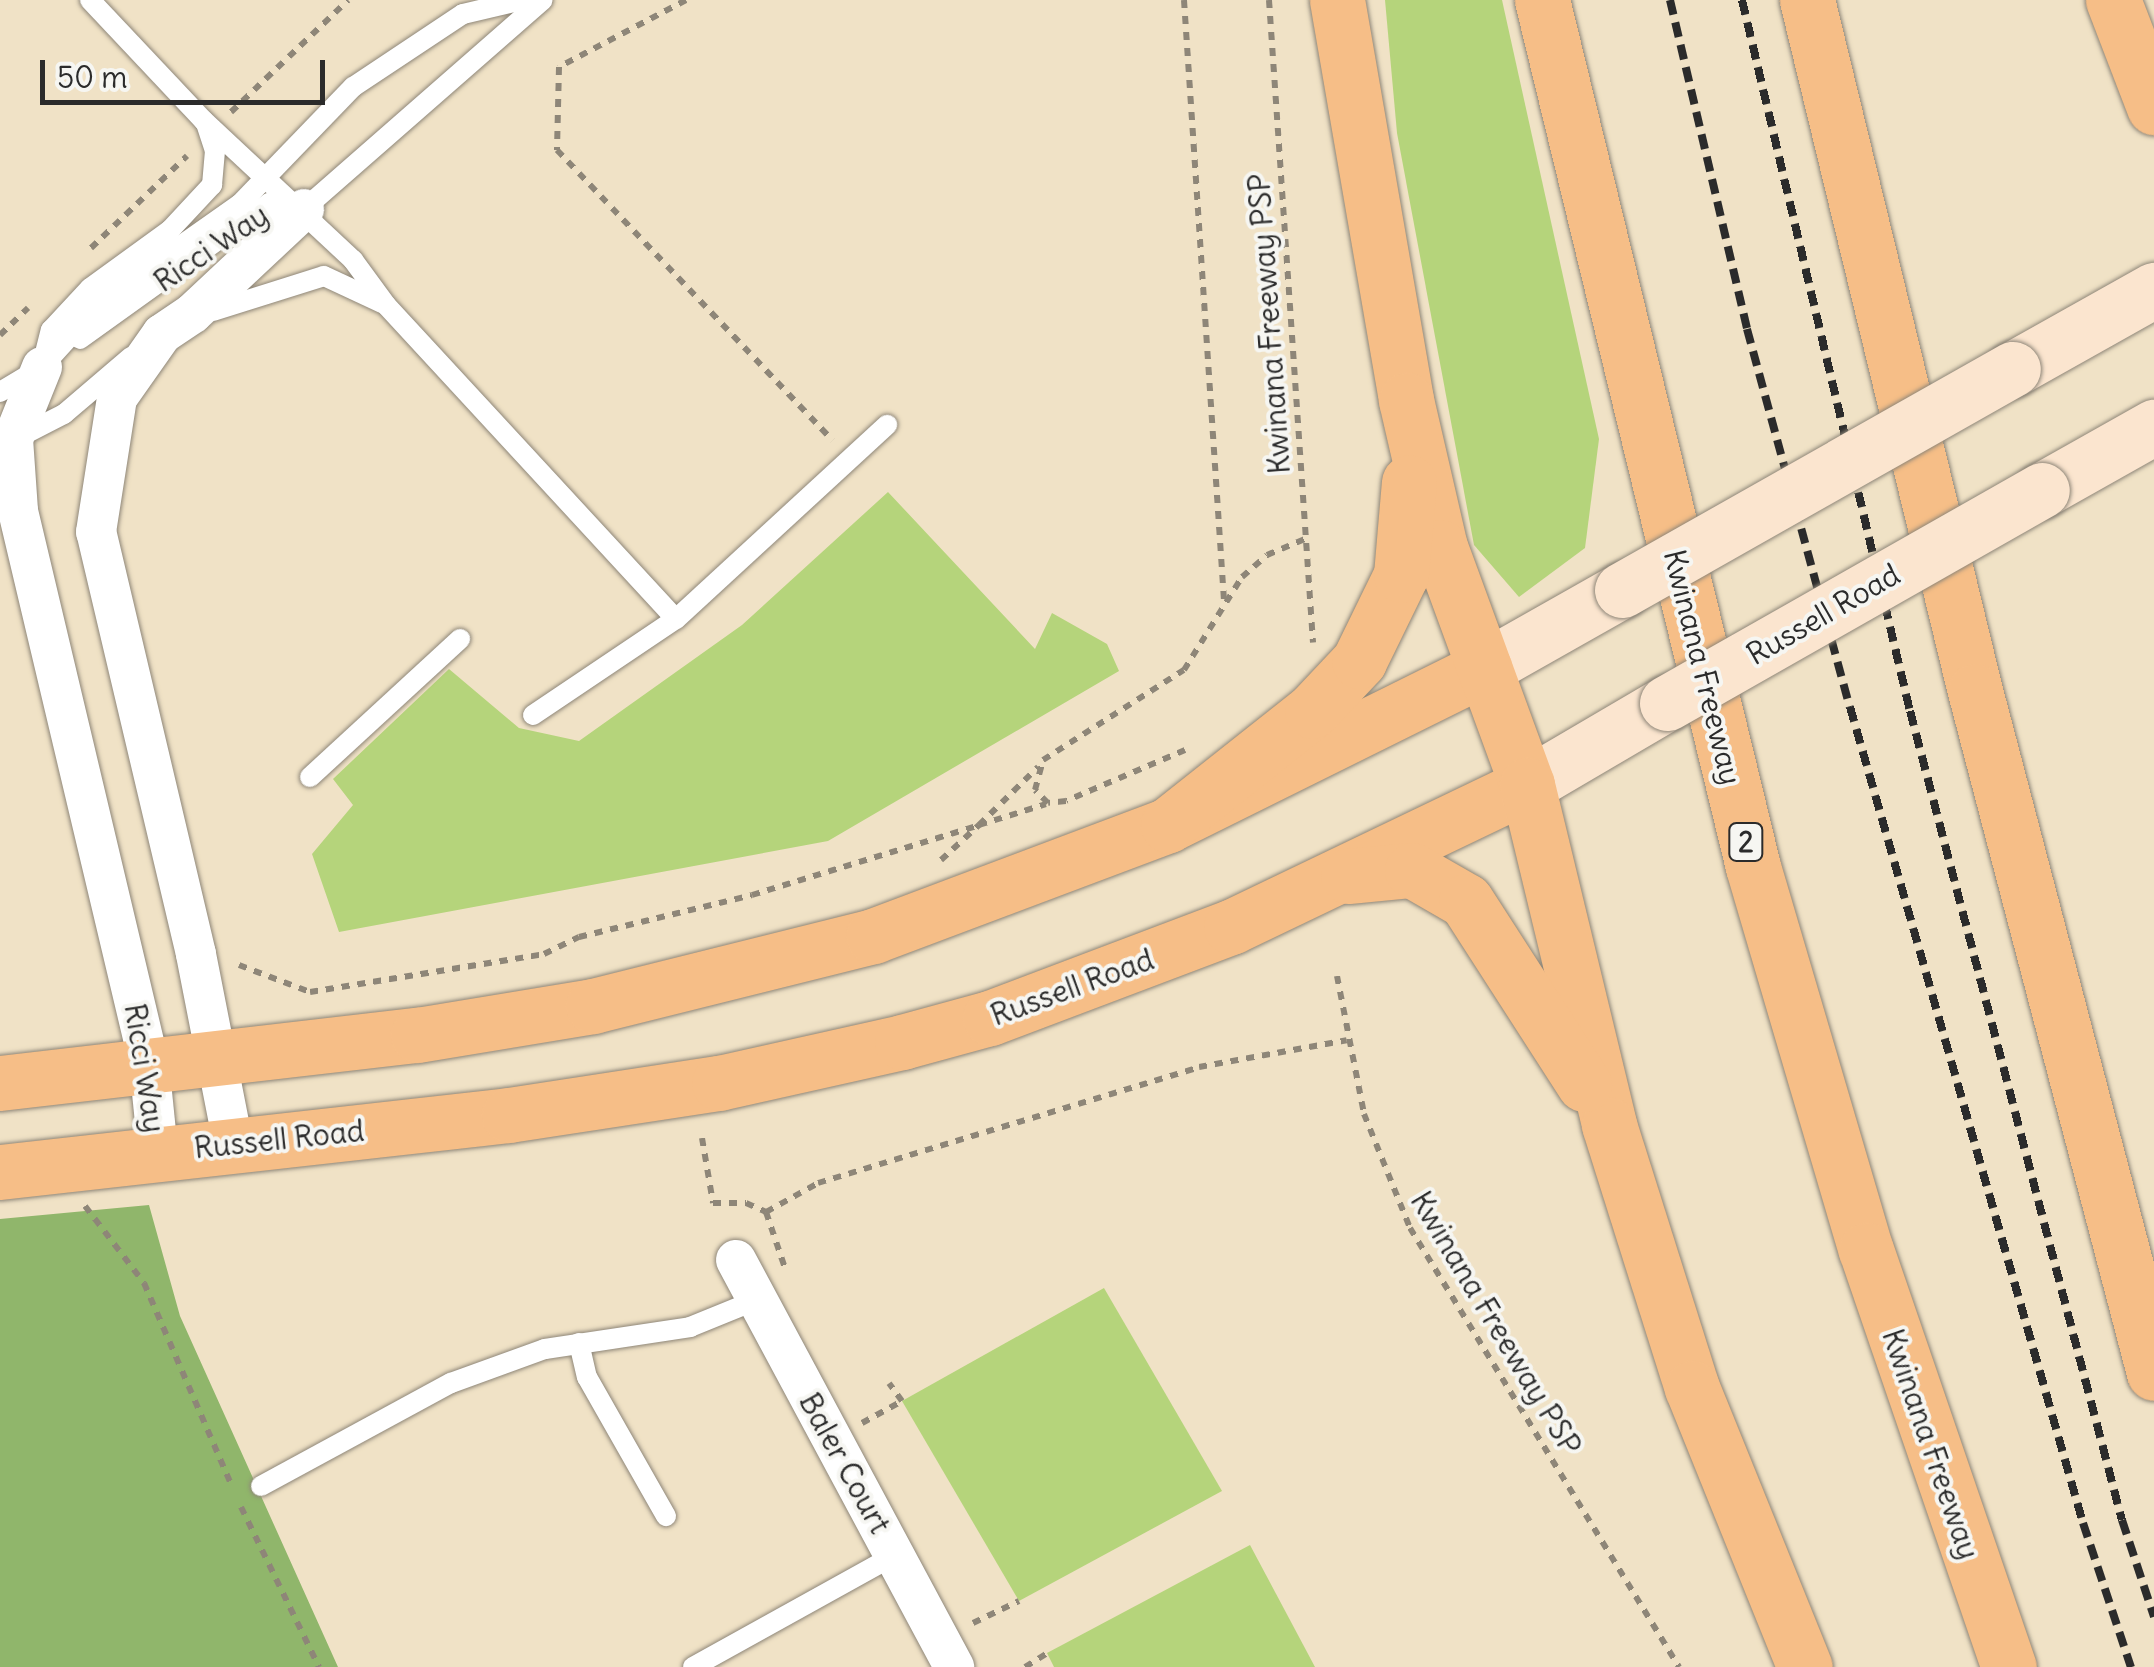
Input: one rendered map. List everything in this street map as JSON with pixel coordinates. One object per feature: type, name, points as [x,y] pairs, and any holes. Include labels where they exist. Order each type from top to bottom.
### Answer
[{"type":"main road","points":[[1336,0],[1406,400],[1440,547],[1527,785],[1609,1125],[1692,1388],[1804,1667]]},
{"type":"main road","name":"Kwinana Freeway","points":[[1542,0],[1752,867],[1866,1250],[2009,1667]]},
{"type":"main road","points":[[1808,0],[1975,691],[2154,1372]]},
{"type":"main road","points":[[2112,0],[2154,108]]},
{"type":"main road","points":[[2135,0],[2154,29]]},
{"type":"main road","points":[[0,1083],[216,1054],[418,1035],[722,976],[909,924],[1168,825],[1484,668],[2154,290]]},
{"type":"main road","points":[[1168,825],[1312,712],[1383,623],[1401,575],[1410,504],[1406,400]]},
{"type":"main road","name":"Russell Road","points":[[0,1172],[233,1143],[509,1116],[719,1083],[902,1042],[1088,983],[1348,876],[1527,785],[2154,427]]},
{"type":"main road","points":[[1348,876],[1412,870],[1443,883],[1479,913],[1609,1125]]},
{"type":"street","points":[[162,334],[194,313],[304,208]]},
{"type":"street","name":"Ricci Way","points":[[162,334],[117,398],[96,532],[233,1143]]},
{"type":"street","name":"Ricci Way","points":[[42,367],[7,440],[18,511],[149,1062],[158,1152]]},
{"type":"street","name":"Baler Court","points":[[736,1260],[896,1556],[958,1648]]},
{"type":"lane","points":[[0,392],[42,367],[101,302],[268,179],[352,87],[462,14],[522,0]]},
{"type":"lane","points":[[99,3],[209,128],[304,208],[543,0]]},
{"type":"lane","points":[[42,367],[51,330],[90,288],[170,230],[212,185],[215,151],[209,128]]},
{"type":"lane","name":"Ricci Way","points":[[42,367],[269,203],[304,208],[386,304]]},
{"type":"lane","name":"Ricci Way","points":[[162,334],[251,294],[324,276],[386,304]]},
{"type":"lane","points":[[386,304],[676,619]]},
{"type":"lane","points":[[7,440],[64,414],[162,334]]},
{"type":"lane","points":[[534,715],[676,619],[887,424]]},
{"type":"lane","points":[[310,777],[460,639]]},
{"type":"lane","points":[[260,1486],[450,1383],[545,1348],[690,1328],[756,1300]]},
{"type":"lane","points":[[579,1344],[587,1377],[666,1516]]},
{"type":"lane","points":[[692,1667],[896,1556]]},
{"type":"path","points":[[84,254],[209,128],[348,0]]},
{"type":"path","points":[[686,0],[560,67],[557,150],[850,458]]},
{"type":"path","points":[[1184,0],[1224,601]]},
{"type":"path","name":"Kwinana Freeway PSP","points":[[1269,0],[1313,644]]},
{"type":"path","points":[[0,335],[42,295]]},
{"type":"path","points":[[980,824],[1052,752],[1184,670],[1224,601],[1267,555],[1307,538]]},
{"type":"path","points":[[239,964],[310,992],[544,954],[579,937],[752,894],[1048,803],[1190,747]]},
{"type":"path","points":[[1038,768],[1035,790],[1048,803]]},
{"type":"path","name":"Kwinana Freeway PSP","points":[[1337,976],[1364,1114],[1410,1228],[1679,1667]]},
{"type":"path","points":[[766,1212],[818,1184],[1198,1066],[1347,1040]]},
{"type":"path","points":[[702,1138],[713,1203]]},
{"type":"path","points":[[53,1164],[144,1283],[265,1563],[319,1667]]},
{"type":"path","points":[[852,1429],[902,1401],[889,1383]]},
{"type":"path","points":[[958,1648],[1019,1601]]},
{"type":"path","points":[[1025,1667],[1046,1653]]},
{"type":"green space","points":[[1385,0],[1502,0],[1599,439],[1585,548],[1519,597],[1474,545],[1397,133]]},
{"type":"green space","points":[[888,492],[1035,649],[1052,613],[1107,644],[1119,671],[828,841],[339,932],[312,854],[353,805],[333,779],[449,669],[519,728],[579,741],[742,625]]},
{"type":"green space","points":[[149,1205],[180,1316],[338,1667],[0,1667],[0,1219]]},
{"type":"green space","points":[[1104,1288],[1222,1491],[1019,1601],[902,1401]]},
{"type":"green space","points":[[1250,1545],[1315,1667],[1054,1667],[1047,1653]]},
{"type":"railway","points":[[1670,0],[1747,329],[1850,707],[2083,1523],[2131,1667]]},
{"type":"railway","points":[[1742,0],[1910,711],[2122,1520],[2154,1617]]}]
